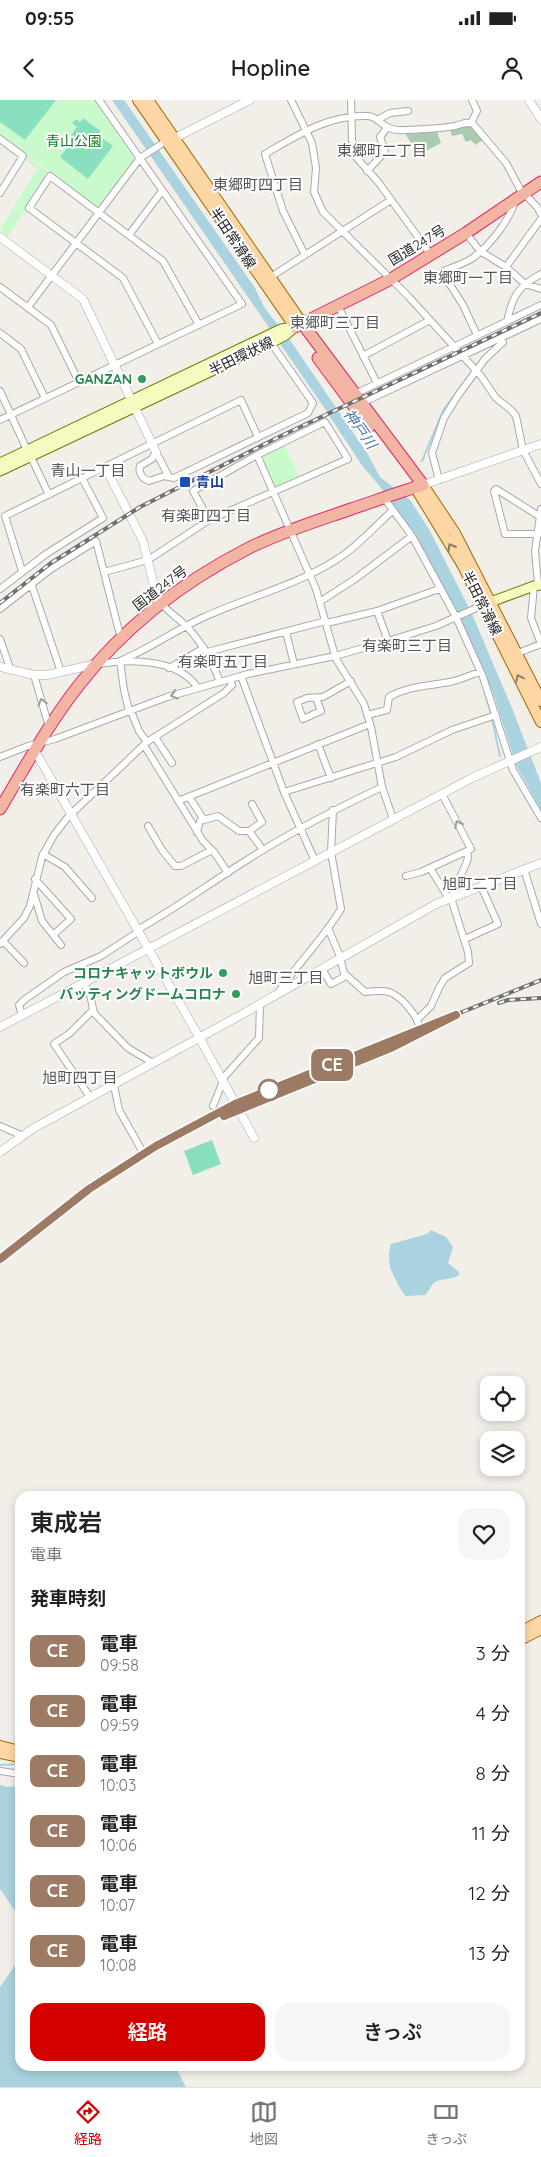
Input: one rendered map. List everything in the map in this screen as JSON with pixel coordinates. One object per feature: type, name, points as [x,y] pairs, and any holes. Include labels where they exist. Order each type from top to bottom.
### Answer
[{"type":"highway","name":"国道247号","points":[[298,325],[390,279],[432,255],[541,182]]},
{"type":"highway","points":[[298,325],[362,404],[414,488]]},
{"type":"highway","points":[[298,325],[414,488]]},
{"type":"highway","name":"国道247号","points":[[0,809],[34,747],[70,697],[96,664],[162,603],[219,564],[249,548],[290,530],[414,488]]},
{"type":"main road","name":"半田常滑線","points":[[138,100],[298,325]]},
{"type":"main road","name":"半田常滑線","points":[[148,100],[166,141],[269,278],[298,325]]},
{"type":"main road","name":"半田環状線","points":[[0,463],[29,453],[270,340],[298,325]]},
{"type":"main road","name":"半田環状線","points":[[0,471],[29,453]]},
{"type":"main road","name":"半田常滑線","points":[[414,488],[455,533],[484,605],[541,722]]},
{"type":"main road","points":[[484,605],[538,585]]},
{"type":"main road","name":"半田常滑線","points":[[484,605],[518,653],[541,701]]},
{"type":"main road","points":[[525,1629],[541,1621]]},
{"type":"main road","points":[[525,1637],[541,1629]]},
{"type":"main road","points":[[0,1746],[15,1750]]},
{"type":"main road","points":[[0,1753],[15,1756]]},
{"type":"street","points":[[0,420],[242,304],[162,191],[142,157],[99,100]]},
{"type":"street","points":[[28,307],[142,157],[166,141],[237,103],[250,100]]},
{"type":"street","points":[[291,100],[307,130],[314,156],[315,196],[323,212],[344,230],[430,320],[476,371],[496,398],[512,410],[516,416],[523,450],[541,484]]},
{"type":"street","points":[[351,100],[353,152],[392,200],[432,255]]},
{"type":"street","points":[[471,123],[477,112],[472,100]]},
{"type":"street","points":[[529,100],[541,119]]},
{"type":"street","points":[[377,120],[390,113],[408,111]]},
{"type":"street","points":[[305,255],[283,210],[265,154],[307,130],[322,124],[352,117],[368,116],[387,128],[398,131],[471,123]]},
{"type":"street","points":[[471,123],[506,163],[520,197],[537,207],[541,214]]},
{"type":"street","points":[[367,171],[385,152],[380,137],[387,128]]},
{"type":"street","points":[[0,139],[23,156],[1,190]]},
{"type":"street","points":[[158,344],[123,278],[29,208],[50,176],[163,261],[199,325]]},
{"type":"street","points":[[129,236],[162,191]]},
{"type":"street","points":[[477,335],[463,305],[442,272],[471,259],[480,251],[506,222],[520,197]]},
{"type":"street","points":[[269,278],[392,200]]},
{"type":"street","points":[[506,267],[541,219]]},
{"type":"street","points":[[466,233],[480,251],[506,267],[525,284],[541,289]]},
{"type":"street","points":[[0,237],[83,299],[151,443],[154,455],[161,461],[169,476]]},
{"type":"street","points":[[507,322],[512,302],[525,284],[541,274]]},
{"type":"street","points":[[0,286],[51,325],[79,382]]},
{"type":"street","points":[[354,394],[541,305]]},
{"type":"street","points":[[338,306],[377,383]]},
{"type":"street","points":[[362,404],[541,319]]},
{"type":"street","points":[[363,356],[430,320]]},
{"type":"street","points":[[0,333],[21,349],[45,398]]},
{"type":"street","points":[[161,476],[176,478],[308,413],[313,403],[270,340]]},
{"type":"street","points":[[439,480],[432,453],[449,409],[476,371],[493,350],[503,342]]},
{"type":"street","points":[[0,392],[49,495]]},
{"type":"street","points":[[22,571],[4,516],[241,400],[258,437]]},
{"type":"street","points":[[104,572],[148,560],[209,520],[348,459],[325,422],[257,455],[193,490],[209,520]]},
{"type":"street","points":[[414,488],[541,444]]},
{"type":"street","points":[[154,455],[140,466],[143,478],[152,481],[161,476],[165,470]]},
{"type":"street","points":[[257,455],[321,601],[335,656],[364,704],[370,724],[382,787],[393,819]]},
{"type":"street","points":[[105,466],[139,531],[156,594],[166,609],[187,626],[206,650],[220,682]]},
{"type":"street","points":[[0,589],[22,571],[103,518],[82,478]]},
{"type":"street","points":[[518,653],[541,644],[531,618],[538,585],[535,552],[539,534],[540,513],[496,489],[494,492],[505,534],[539,534]]},
{"type":"street","points":[[384,498],[412,536],[456,616],[480,672],[484,677],[493,715],[509,761],[541,818]]},
{"type":"street","points":[[120,661],[153,646],[209,615],[271,592],[310,574],[345,554],[393,510]]},
{"type":"street","points":[[321,601],[355,580],[412,536]]},
{"type":"street","points":[[0,609],[31,583],[96,541],[121,639]]},
{"type":"street","points":[[31,583],[60,672]]},
{"type":"street","points":[[169,668],[206,650],[376,611],[440,588]]},
{"type":"street","points":[[0,756],[34,747],[198,688],[241,676],[335,656],[388,641],[436,626],[484,605]]},
{"type":"street","points":[[376,611],[388,641]]},
{"type":"street","points":[[286,632],[294,664]]},
{"type":"street","points":[[0,638],[10,668]]},
{"type":"street","points":[[120,661],[124,690],[130,711],[139,731],[203,842],[212,850],[228,873]]},
{"type":"street","points":[[0,667],[34,675],[120,661],[169,668],[194,681],[198,688]]},
{"type":"street","points":[[368,715],[387,710],[388,697],[405,689],[420,685],[449,682],[480,672]]},
{"type":"street","points":[[34,675],[49,728]]},
{"type":"street","points":[[241,676],[284,792],[315,861]]},
{"type":"street","points":[[24,963],[1,942],[24,918],[30,906],[35,879],[43,854],[54,834],[71,814],[146,744],[224,693],[232,685],[230,680]]},
{"type":"street","points":[[316,698],[323,697],[350,681]]},
{"type":"street","points":[[284,792],[396,757],[452,730],[493,715]]},
{"type":"street","points":[[178,801],[370,724]]},
{"type":"street","points":[[155,737],[172,763]]},
{"type":"street","points":[[318,744],[331,778]]},
{"type":"street","points":[[34,747],[199,1037],[254,1138]]},
{"type":"street","points":[[0,1027],[393,819],[541,747]]},
{"type":"street","points":[[22,1016],[19,1005],[64,972],[101,956],[263,850],[300,828],[382,787]]},
{"type":"street","points":[[406,876],[430,868],[471,849],[442,794]]},
{"type":"street","points":[[189,797],[204,820]]},
{"type":"street","points":[[197,832],[200,821],[218,816],[239,831],[249,831],[262,822],[252,804]]},
{"type":"street","points":[[277,994],[295,967],[328,928],[341,909],[331,852],[333,810]]},
{"type":"street","points":[[148,826],[162,850],[175,866],[181,866],[212,850]]},
{"type":"street","points":[[249,831],[263,850]]},
{"type":"street","points":[[450,898],[466,864],[468,858],[467,851]]},
{"type":"street","points":[[43,854],[65,867],[92,898]]},
{"type":"street","points":[[0,1152],[22,1136],[90,1097],[450,898],[541,863]]},
{"type":"street","points":[[328,928],[346,976],[365,992],[379,991],[394,994],[418,1022],[431,1006],[445,978],[469,963],[465,939],[450,898],[430,868]]},
{"type":"street","points":[[524,869],[541,924]]},
{"type":"street","points":[[35,879],[71,919],[53,935]]},
{"type":"street","points":[[465,939],[498,924],[481,886]]},
{"type":"street","points":[[33,891],[36,907],[42,921],[61,945]]},
{"type":"street","points":[[322,968],[331,984],[346,976]]},
{"type":"street","points":[[84,983],[90,995],[92,1010],[128,1048],[153,1063]]},
{"type":"street","points":[[213,1106],[224,1076],[259,1038],[260,1004]]},
{"type":"street","points":[[90,1097],[54,1044],[70,1033],[92,1010]]},
{"type":"street","points":[[114,1084],[119,1110],[141,1149]]},
{"type":"street","points":[[0,1126],[22,1136]]},
{"type":"street","points":[[0,1771],[15,1773]]},
{"type":"green space","name":"青山公園","points":[[0,100],[95,100],[135,159],[97,208],[0,134]]},
{"type":"green space","points":[[0,100],[56,100],[25,140],[0,122]]},
{"type":"green space","points":[[83,118],[100,131],[100,137],[113,146],[88,179],[60,157],[75,138],[71,135],[77,127],[72,123],[76,119],[80,122]]},
{"type":"green space","points":[[469,126],[483,140],[475,145],[471,140],[466,142],[462,134],[452,136],[450,130]]},
{"type":"green space","points":[[437,132],[441,143],[418,155],[405,133]]},
{"type":"green space","points":[[26,155],[48,172],[8,237],[0,230],[37,169],[24,158]]},
{"type":"green space","points":[[284,444],[299,477],[276,488],[261,458],[262,455]]},
{"type":"green space","points":[[212,1140],[221,1164],[193,1175],[184,1151]]},
{"type":"water","points":[[112,100],[124,100],[255,288],[264,307],[292,343],[367,453],[380,477],[410,500],[430,531],[472,614],[514,713],[541,783],[541,810],[516,765],[495,699],[484,672],[399,513],[361,464]]},
{"type":"water","points":[[431,1230],[446,1237],[453,1247],[448,1263],[459,1272],[459,1275],[435,1282],[425,1295],[406,1296],[399,1287],[391,1269],[389,1251],[391,1244],[427,1234]]},
{"type":"water","points":[[0,1785],[8,1787],[15,1786],[15,1911],[0,1889]]},
{"type":"water","points":[[15,1965],[15,2071],[178,2071],[186,2087],[0,2087],[0,1987]]},
{"type":"waterway","points":[[422,461],[444,409],[472,372]]},
{"type":"waterway","points":[[484,690],[491,714]]},
{"type":"waterway","points":[[492,719],[500,756]]},
{"type":"waterway","points":[[0,1765],[15,1764]]},
{"type":"railway","points":[[0,603],[51,563],[140,507],[281,436],[541,313]]},
{"type":"railway","points":[[0,1259],[58,1212],[119,1169],[217,1113],[541,980]]},
{"type":"railway","points":[[499,1003],[508,1000],[541,998]]},
{"type":"train","name":"CE","points":[[0,1259],[89,1189],[156,1146],[235,1104],[456,1015],[393,1047],[224,1116]]},
{"type":"place","name":"GANZAN","points":[[142,379]]},
{"type":"place","name":"青山","points":[[185,482]]},
{"type":"place","name":"コロナキャットボウル","points":[[223,973]]},
{"type":"place","name":"バッティングドームコロナ","points":[[236,994]]},
{"type":"district","name":"東郷町二丁目","points":[[382,151]]},
{"type":"district","name":"東郷町四丁目","points":[[258,185]]},
{"type":"district","name":"東郷町一丁目","points":[[468,278]]},
{"type":"district","name":"東郷町三丁目","points":[[335,323]]},
{"type":"district","name":"青山一丁目","points":[[88,471]]},
{"type":"district","name":"有楽町四丁目","points":[[206,516]]},
{"type":"district","name":"有楽町三丁目","points":[[407,646]]},
{"type":"district","name":"有楽町五丁目","points":[[223,662]]},
{"type":"district","name":"有楽町六丁目","points":[[65,790]]},
{"type":"district","name":"旭町二丁目","points":[[480,884]]},
{"type":"district","name":"旭町三丁目","points":[[286,978]]},
{"type":"district","name":"旭町四丁目","points":[[80,1078]]},
{"type":"water label","name":"神戸川","points":[[360,429]]}]
